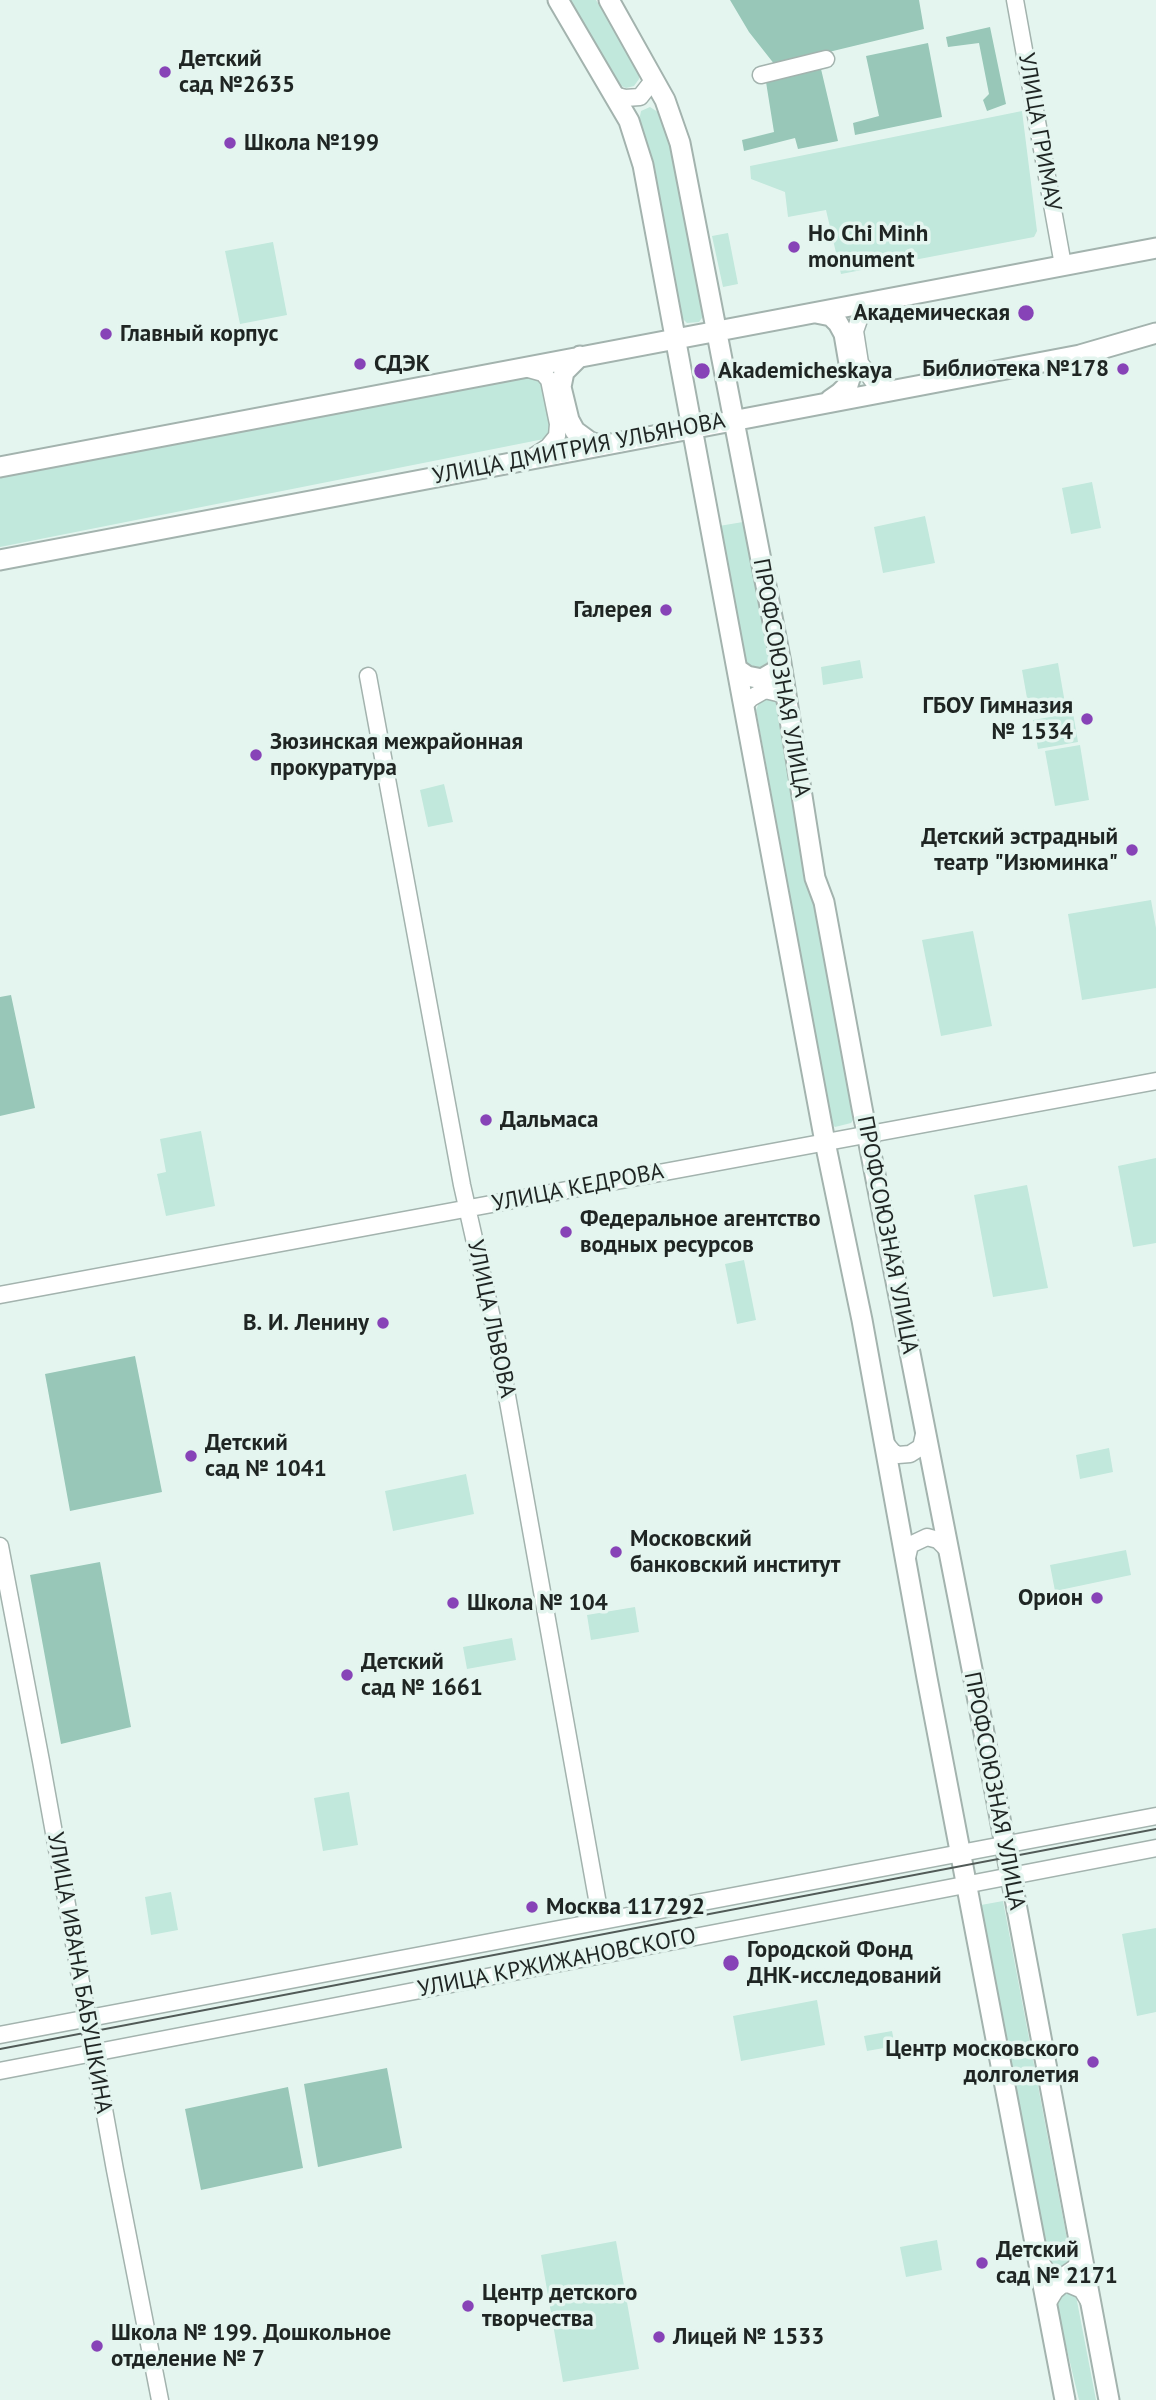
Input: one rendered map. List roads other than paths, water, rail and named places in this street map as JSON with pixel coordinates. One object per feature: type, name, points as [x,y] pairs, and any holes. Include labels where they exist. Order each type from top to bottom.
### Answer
[{"type":"main road","name":"ПРОФСОЮЗНАЯ УЛИЦА","points":[[558,0],[629,121],[639,147],[1065,2400]]},
{"type":"main road","name":"ПРОФСОЮЗНАЯ УЛИЦА","points":[[609,0],[671,114],[680,143],[781,663],[815,878],[824,902],[1109,2400]]},
{"type":"main road","points":[[0,467],[1156,248]]},
{"type":"main road","points":[[813,313],[831,316],[838,323],[844,334],[851,375],[848,385],[826,402]]},
{"type":"main road","name":"УЛИЦА ДМИТРИЯ УЛЬЯНОВА","points":[[0,560],[531,457],[1080,355],[1156,333]]},
{"type":"main road","points":[[580,356],[564,372],[561,387],[569,420],[575,431],[599,445]]},
{"type":"main road","points":[[737,669],[747,677],[762,679],[774,672],[781,663]]},
{"type":"street","name":"УЛИЦА ГРИМАУ","points":[[1015,0],[1063,265]]},
{"type":"street","points":[[761,75],[826,59]]},
{"type":"street","points":[[614,95],[625,98],[640,97],[651,83],[651,74]]},
{"type":"street","points":[[871,302],[862,312],[855,331],[860,363],[873,381],[890,391]]},
{"type":"street","points":[[526,368],[543,373],[549,380],[558,424],[557,436],[548,447],[531,457]]},
{"type":"street","name":"УЛИЦА ЛЬВОВА","points":[[368,676],[468,1209],[497,1340],[601,1921]]},
{"type":"street","points":[[744,705],[765,690],[786,695]]},
{"type":"street","name":"УЛИЦА КЕДРОВА","points":[[0,1295],[1156,1081]]},
{"type":"street","points":[[882,1437],[888,1449],[904,1455],[921,1447],[925,1429]]},
{"type":"street","points":[[906,1562],[905,1556],[910,1545],[926,1537],[938,1540],[949,1555]]},
{"type":"street","name":"УЛИЦА ИВАНА БАБУШКИНА","points":[[0,1546],[160,2400]]},
{"type":"street","name":"УЛИЦА КРЖИЖАНОВСКОГО","points":[[0,2035],[1156,1816]]},
{"type":"street","name":"УЛИЦА КРЖИЖАНОВСКОГО","points":[[0,2071],[1156,1849]]},
{"type":"street","points":[[1037,2257],[1049,2274],[1063,2276],[1076,2267],[1081,2250]]},
{"type":"street","points":[[1047,2304],[1055,2291],[1062,2285],[1069,2284],[1082,2290],[1090,2303]]},
{"type":"tram line","points":[[0,2049],[1156,1829]]},
{"type":"place","name":"Детский сад №2635","points":[[165,72]]},
{"type":"place","name":"Школа №199","points":[[230,143]]},
{"type":"place","name":"Ho Chi Minh monument","points":[[794,247]]},
{"type":"place","name":"Академическая","points":[[1026,313]]},
{"type":"place","name":"Главный корпус","points":[[106,334]]},
{"type":"place","name":"СДЭК","points":[[360,364]]},
{"type":"place","name":"Библиотека №178","points":[[1123,369]]},
{"type":"place","name":"Akademicheskaya","points":[[702,371]]},
{"type":"place","name":"Галерея","points":[[666,610]]},
{"type":"place","name":"ГБОУ Гимназия № 1534","points":[[1087,719]]},
{"type":"place","name":"Зюзинская межрайонная прокуратура","points":[[256,755]]},
{"type":"place","name":"Детский эстрадный театр \"Изюминка\"","points":[[1132,850]]},
{"type":"place","name":"Дальмаса","points":[[486,1120]]},
{"type":"place","name":"Федеральное агентство водных ресурсов","points":[[566,1232]]},
{"type":"place","name":"В. И. Ленину","points":[[383,1323]]},
{"type":"place","name":"Детский сад № 1041","points":[[191,1456]]},
{"type":"place","name":"Московский банковский институт","points":[[616,1552]]},
{"type":"place","name":"Орион","points":[[1097,1598]]},
{"type":"place","name":"Школа № 104","points":[[453,1603]]},
{"type":"place","name":"Детский сад № 1661","points":[[347,1675]]},
{"type":"place","name":"Москва 117292","points":[[532,1907]]},
{"type":"place","name":"Городской Фонд ДНК-исследований","points":[[731,1963]]},
{"type":"place","name":"Центр московского долголетия","points":[[1093,2062]]},
{"type":"place","name":"Детский сад № 2171","points":[[982,2263]]},
{"type":"place","name":"Центр детского творчества","points":[[468,2306]]},
{"type":"place","name":"Лицей № 1533","points":[[659,2337]]},
{"type":"place","name":"Школа № 199. Дошкольное отделение № 7","points":[[97,2346]]}]
